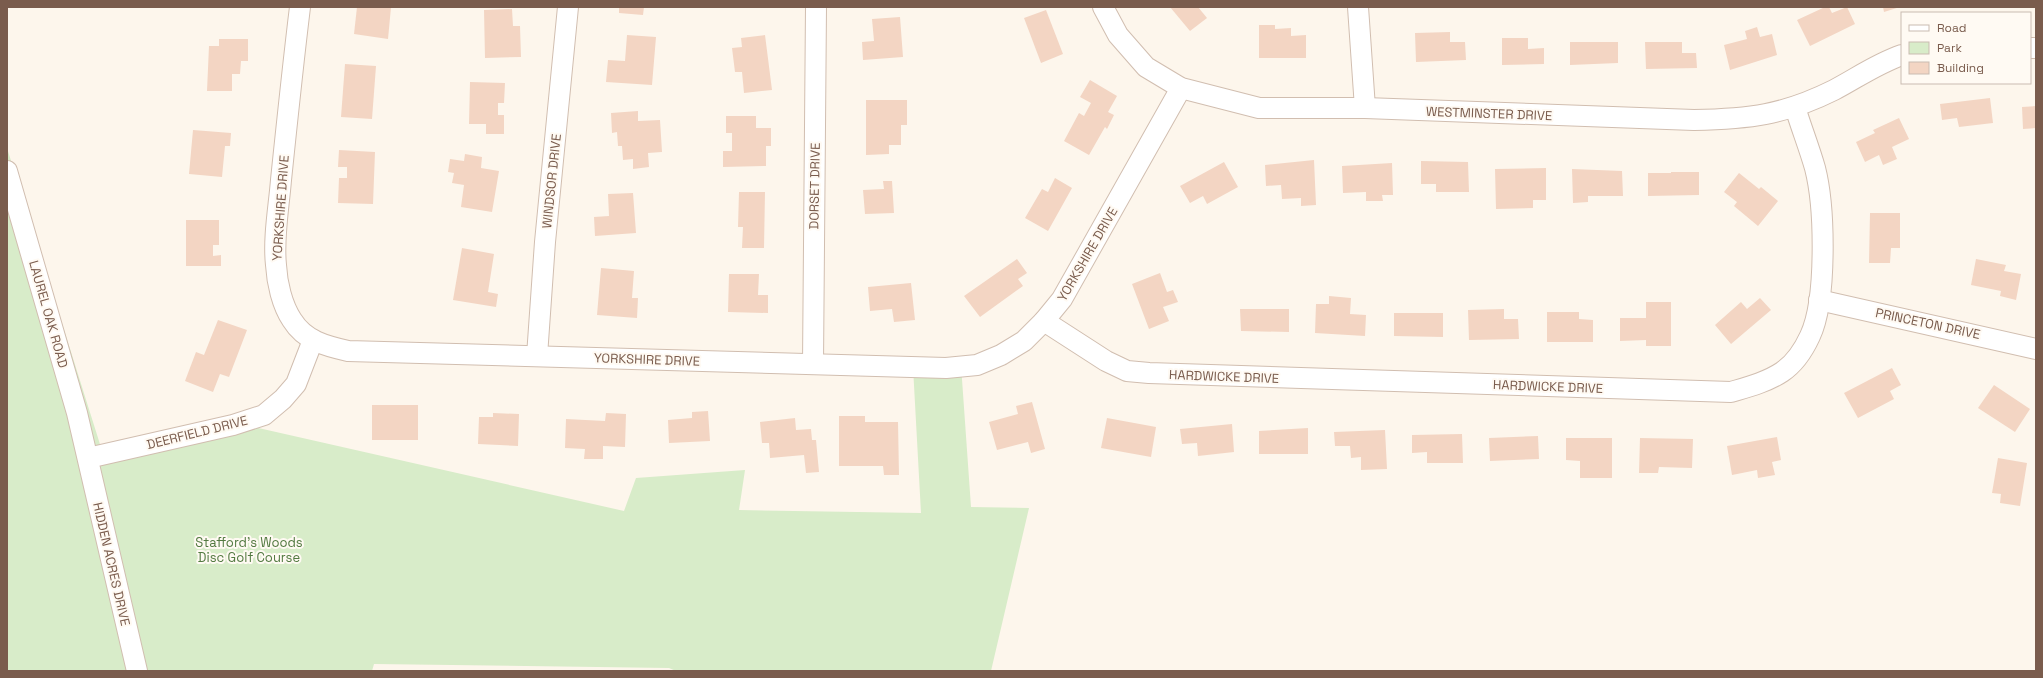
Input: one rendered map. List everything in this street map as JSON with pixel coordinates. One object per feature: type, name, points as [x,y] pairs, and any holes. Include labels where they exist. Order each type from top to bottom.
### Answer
[{"type":"street","name":"YORKSHIRE DRIVE","points":[[300,7],[290,94],[275,264],[280,291],[292,320],[306,336],[313,340],[324,346],[348,351],[946,368],[977,365],[1001,355],[1024,341],[1044,321],[1062,299],[1180,88]]},
{"type":"street","name":"WINDSOR DRIVE","points":[[537,356],[545,242],[568,7]]},
{"type":"street","name":"DORSET DRIVE","points":[[813,364],[816,7]]},
{"type":"street","name":"WESTMINSTER DRIVE","points":[[1103,7],[1118,35],[1146,67],[1180,88],[1259,108],[1365,108],[1694,120],[1738,120],[1772,114],[1795,107],[1833,90],[1881,62],[1901,55]]},
{"type":"street","points":[[1358,7],[1365,108]]},
{"type":"street","name":"HARDWICKE DRIVE","points":[[1044,321],[1106,362],[1127,371],[1149,373],[1731,392],[1757,384],[1782,372],[1798,356],[1810,336],[1819,300],[1822,246],[1821,203],[1815,168],[1795,107]]},
{"type":"street","name":"LAUREL OAK ROAD","points":[[7,171],[78,413],[88,458]]},
{"type":"street","name":"PRINCETON DRIVE","points":[[1819,300],[2036,349]]},
{"type":"street","name":"DEERFIELD DRIVE","points":[[88,458],[233,425],[264,415],[283,400],[296,384],[313,340]]},
{"type":"street","name":"HIDDEN ACRES DRIVE","points":[[88,458],[137,671]]},
{"type":"green space","name":"Stafford's Woods Disc Golf Course","points":[[7,148],[104,457],[250,426],[624,511],[636,478],[745,470],[739,510],[921,513],[913,367],[961,365],[971,507],[1029,508],[991,671],[676,671],[669,668],[374,664],[372,671],[7,671]]},
{"type":"building","points":[[357,7],[391,7],[388,39],[354,34]]},
{"type":"building","points":[[619,7],[644,7],[643,15],[619,13]]},
{"type":"building","points":[[1170,7],[1198,7],[1207,18],[1190,31]]},
{"type":"building","points":[[1825,7],[1829,7],[1832,13],[1847,7],[1855,24],[1810,46],[1797,20]]},
{"type":"building","points":[[1883,7],[1900,7],[1884,12]]},
{"type":"building","points":[[512,9],[513,26],[520,26],[521,57],[485,58],[484,10]]},
{"type":"building","points":[[1046,10],[1063,54],[1041,63],[1024,18]]},
{"type":"building","points":[[900,17],[903,57],[863,60],[862,42],[874,41],[872,19]]},
{"type":"building","points":[[1259,25],[1275,25],[1275,29],[1291,28],[1291,36],[1306,35],[1306,58],[1259,58]]},
{"type":"building","points":[[1757,27],[1760,37],[1772,34],[1777,55],[1730,70],[1724,45],[1747,39],[1745,31]]},
{"type":"building","points":[[1450,32],[1450,42],[1465,42],[1466,60],[1416,62],[1415,33]]},
{"type":"building","points":[[627,35],[656,37],[652,85],[606,82],[608,60],[625,61]]},
{"type":"building","points":[[765,35],[772,90],[744,93],[742,72],[735,72],[732,48],[742,47],[741,38]]},
{"type":"building","points":[[1502,38],[1528,38],[1528,49],[1544,48],[1544,64],[1502,65]]},
{"type":"building","points":[[219,39],[248,39],[248,61],[241,61],[240,74],[232,74],[232,91],[207,91],[209,46],[219,46]]},
{"type":"building","points":[[1570,42],[1618,42],[1618,63],[1570,65]]},
{"type":"building","points":[[1645,42],[1682,42],[1682,53],[1696,53],[1697,68],[1646,69]]},
{"type":"building","points":[[345,64],[376,66],[372,119],[341,117]]},
{"type":"building","points":[[1090,80],[1117,96],[1108,112],[1114,115],[1107,129],[1105,127],[1089,155],[1064,141],[1079,113],[1084,116],[1091,103],[1080,97]]},
{"type":"building","points":[[470,82],[505,83],[504,103],[498,103],[498,115],[504,115],[504,134],[486,134],[486,124],[469,124]]},
{"type":"building","points":[[1990,98],[1993,123],[1959,127],[1957,118],[1942,120],[1940,104]]},
{"type":"building","points":[[866,100],[907,100],[907,125],[901,125],[901,145],[889,145],[889,154],[866,155]]},
{"type":"building","points":[[2036,106],[2036,128],[2023,129],[2022,107]]},
{"type":"building","points":[[638,111],[638,121],[660,120],[662,152],[648,153],[649,167],[633,169],[633,159],[623,160],[622,146],[618,146],[617,132],[612,133],[611,113]]},
{"type":"building","points":[[726,116],[756,116],[756,128],[771,128],[771,146],[766,146],[766,166],[723,167],[723,151],[732,151],[732,133],[726,133]]},
{"type":"building","points":[[1899,118],[1909,139],[1892,147],[1897,159],[1883,165],[1879,155],[1865,162],[1856,142],[1875,133],[1873,130]]},
{"type":"building","points":[[193,130],[231,133],[230,146],[225,146],[222,177],[189,174]]},
{"type":"building","points":[[339,150],[375,152],[373,204],[338,203],[339,178],[347,178],[347,167],[338,167]]},
{"type":"building","points":[[465,154],[482,157],[481,168],[499,171],[492,212],[461,207],[464,185],[452,183],[454,173],[448,172],[450,159],[464,161]]},
{"type":"building","points":[[1314,160],[1316,205],[1301,206],[1301,198],[1282,199],[1281,185],[1266,186],[1265,165]]},
{"type":"building","points":[[1421,161],[1468,162],[1469,192],[1436,192],[1436,184],[1421,184]]},
{"type":"building","points":[[1224,162],[1238,187],[1207,204],[1203,196],[1190,203],[1180,186]]},
{"type":"building","points":[[1392,163],[1393,195],[1382,195],[1383,201],[1366,201],[1366,192],[1343,193],[1342,166]]},
{"type":"building","points":[[1546,168],[1546,200],[1533,200],[1533,208],[1496,209],[1495,169]]},
{"type":"building","points":[[1572,169],[1622,171],[1623,196],[1588,196],[1588,202],[1573,203]]},
{"type":"building","points":[[1699,172],[1699,195],[1648,196],[1648,173]]},
{"type":"building","points":[[1739,173],[1759,189],[1761,187],[1778,201],[1758,226],[1734,206],[1737,202],[1724,192]]},
{"type":"building","points":[[1055,178],[1072,188],[1048,231],[1025,218],[1042,189],[1048,192]]},
{"type":"building","points":[[883,181],[892,181],[894,213],[865,214],[863,190],[884,189]]},
{"type":"building","points":[[739,192],[765,192],[764,248],[742,248],[743,227],[738,227]]},
{"type":"building","points":[[633,193],[636,233],[595,236],[594,217],[609,216],[608,194]]},
{"type":"building","points":[[1870,213],[1900,213],[1900,248],[1891,248],[1890,263],[1869,263]]},
{"type":"building","points":[[186,220],[219,220],[219,245],[213,245],[213,256],[221,255],[221,266],[186,266]]},
{"type":"building","points":[[462,248],[494,254],[488,292],[498,294],[496,307],[453,300]]},
{"type":"building","points":[[1017,259],[1027,273],[1018,279],[1023,286],[980,317],[964,296]]},
{"type":"building","points":[[1976,259],[2006,265],[2004,271],[2021,274],[2016,300],[2000,296],[2001,291],[1971,285]]},
{"type":"building","points":[[601,268],[634,271],[632,298],[638,298],[637,318],[597,315]]},
{"type":"building","points":[[1160,273],[1167,292],[1173,290],[1178,302],[1163,307],[1169,321],[1149,329],[1132,284]]},
{"type":"building","points":[[729,274],[759,274],[758,295],[768,295],[768,313],[728,312]]},
{"type":"building","points":[[911,283],[915,320],[894,322],[892,309],[870,311],[868,287]]},
{"type":"building","points":[[1329,296],[1351,298],[1350,314],[1366,315],[1365,336],[1315,333],[1316,304],[1329,304]]},
{"type":"building","points":[[1760,298],[1771,310],[1731,344],[1715,325],[1741,302],[1747,309]]},
{"type":"building","points":[[1646,302],[1671,302],[1671,346],[1646,346],[1646,340],[1620,341],[1620,318],[1646,318]]},
{"type":"building","points":[[1240,309],[1289,309],[1289,332],[1241,331]]},
{"type":"building","points":[[1504,309],[1504,319],[1518,319],[1519,339],[1469,340],[1468,310]]},
{"type":"building","points":[[1547,312],[1579,312],[1579,319],[1593,320],[1593,342],[1547,342]]},
{"type":"building","points":[[1394,313],[1443,313],[1443,337],[1394,336]]},
{"type":"building","points":[[218,320],[247,330],[229,377],[220,374],[213,392],[185,381],[196,352],[204,355]]},
{"type":"building","points":[[1892,368],[1901,385],[1890,391],[1894,399],[1858,418],[1844,393]]},
{"type":"building","points":[[1994,385],[2030,409],[2015,432],[1978,408]]},
{"type":"building","points":[[1032,402],[1045,449],[1031,453],[1028,442],[997,450],[989,422],[1018,414],[1016,406]]},
{"type":"building","points":[[372,405],[418,405],[418,440],[372,440]]},
{"type":"building","points":[[708,411],[710,441],[669,443],[668,420],[692,418],[692,412]]},
{"type":"building","points":[[493,413],[519,414],[518,446],[478,444],[479,417],[493,417]]},
{"type":"building","points":[[606,413],[626,414],[625,447],[603,446],[603,459],[584,459],[585,449],[565,448],[566,419],[605,421]]},
{"type":"building","points":[[839,416],[865,416],[865,422],[898,422],[899,475],[884,475],[883,466],[839,466]]},
{"type":"building","points":[[795,418],[796,430],[811,429],[812,440],[816,440],[819,472],[806,473],[804,455],[770,458],[769,443],[762,443],[760,422]]},
{"type":"building","points":[[1107,418],[1156,427],[1151,457],[1101,448]]},
{"type":"building","points":[[1232,424],[1234,452],[1198,456],[1197,443],[1182,444],[1180,429]]},
{"type":"building","points":[[1308,428],[1308,454],[1259,454],[1259,431]]},
{"type":"building","points":[[1385,430],[1387,469],[1361,470],[1361,457],[1351,458],[1350,446],[1335,446],[1334,432]]},
{"type":"building","points":[[1462,434],[1463,463],[1427,463],[1427,452],[1412,453],[1412,435]]},
{"type":"building","points":[[1538,436],[1539,459],[1490,461],[1489,438]]},
{"type":"building","points":[[1777,437],[1781,460],[1772,462],[1775,475],[1758,478],[1757,470],[1732,475],[1727,446]]},
{"type":"building","points":[[1566,438],[1612,438],[1612,478],[1580,478],[1580,461],[1566,460]]},
{"type":"building","points":[[1640,438],[1693,439],[1692,468],[1659,467],[1658,473],[1639,473]]},
{"type":"building","points":[[1998,458],[2027,463],[2020,506],[2000,503],[2001,494],[1992,493]]}]
